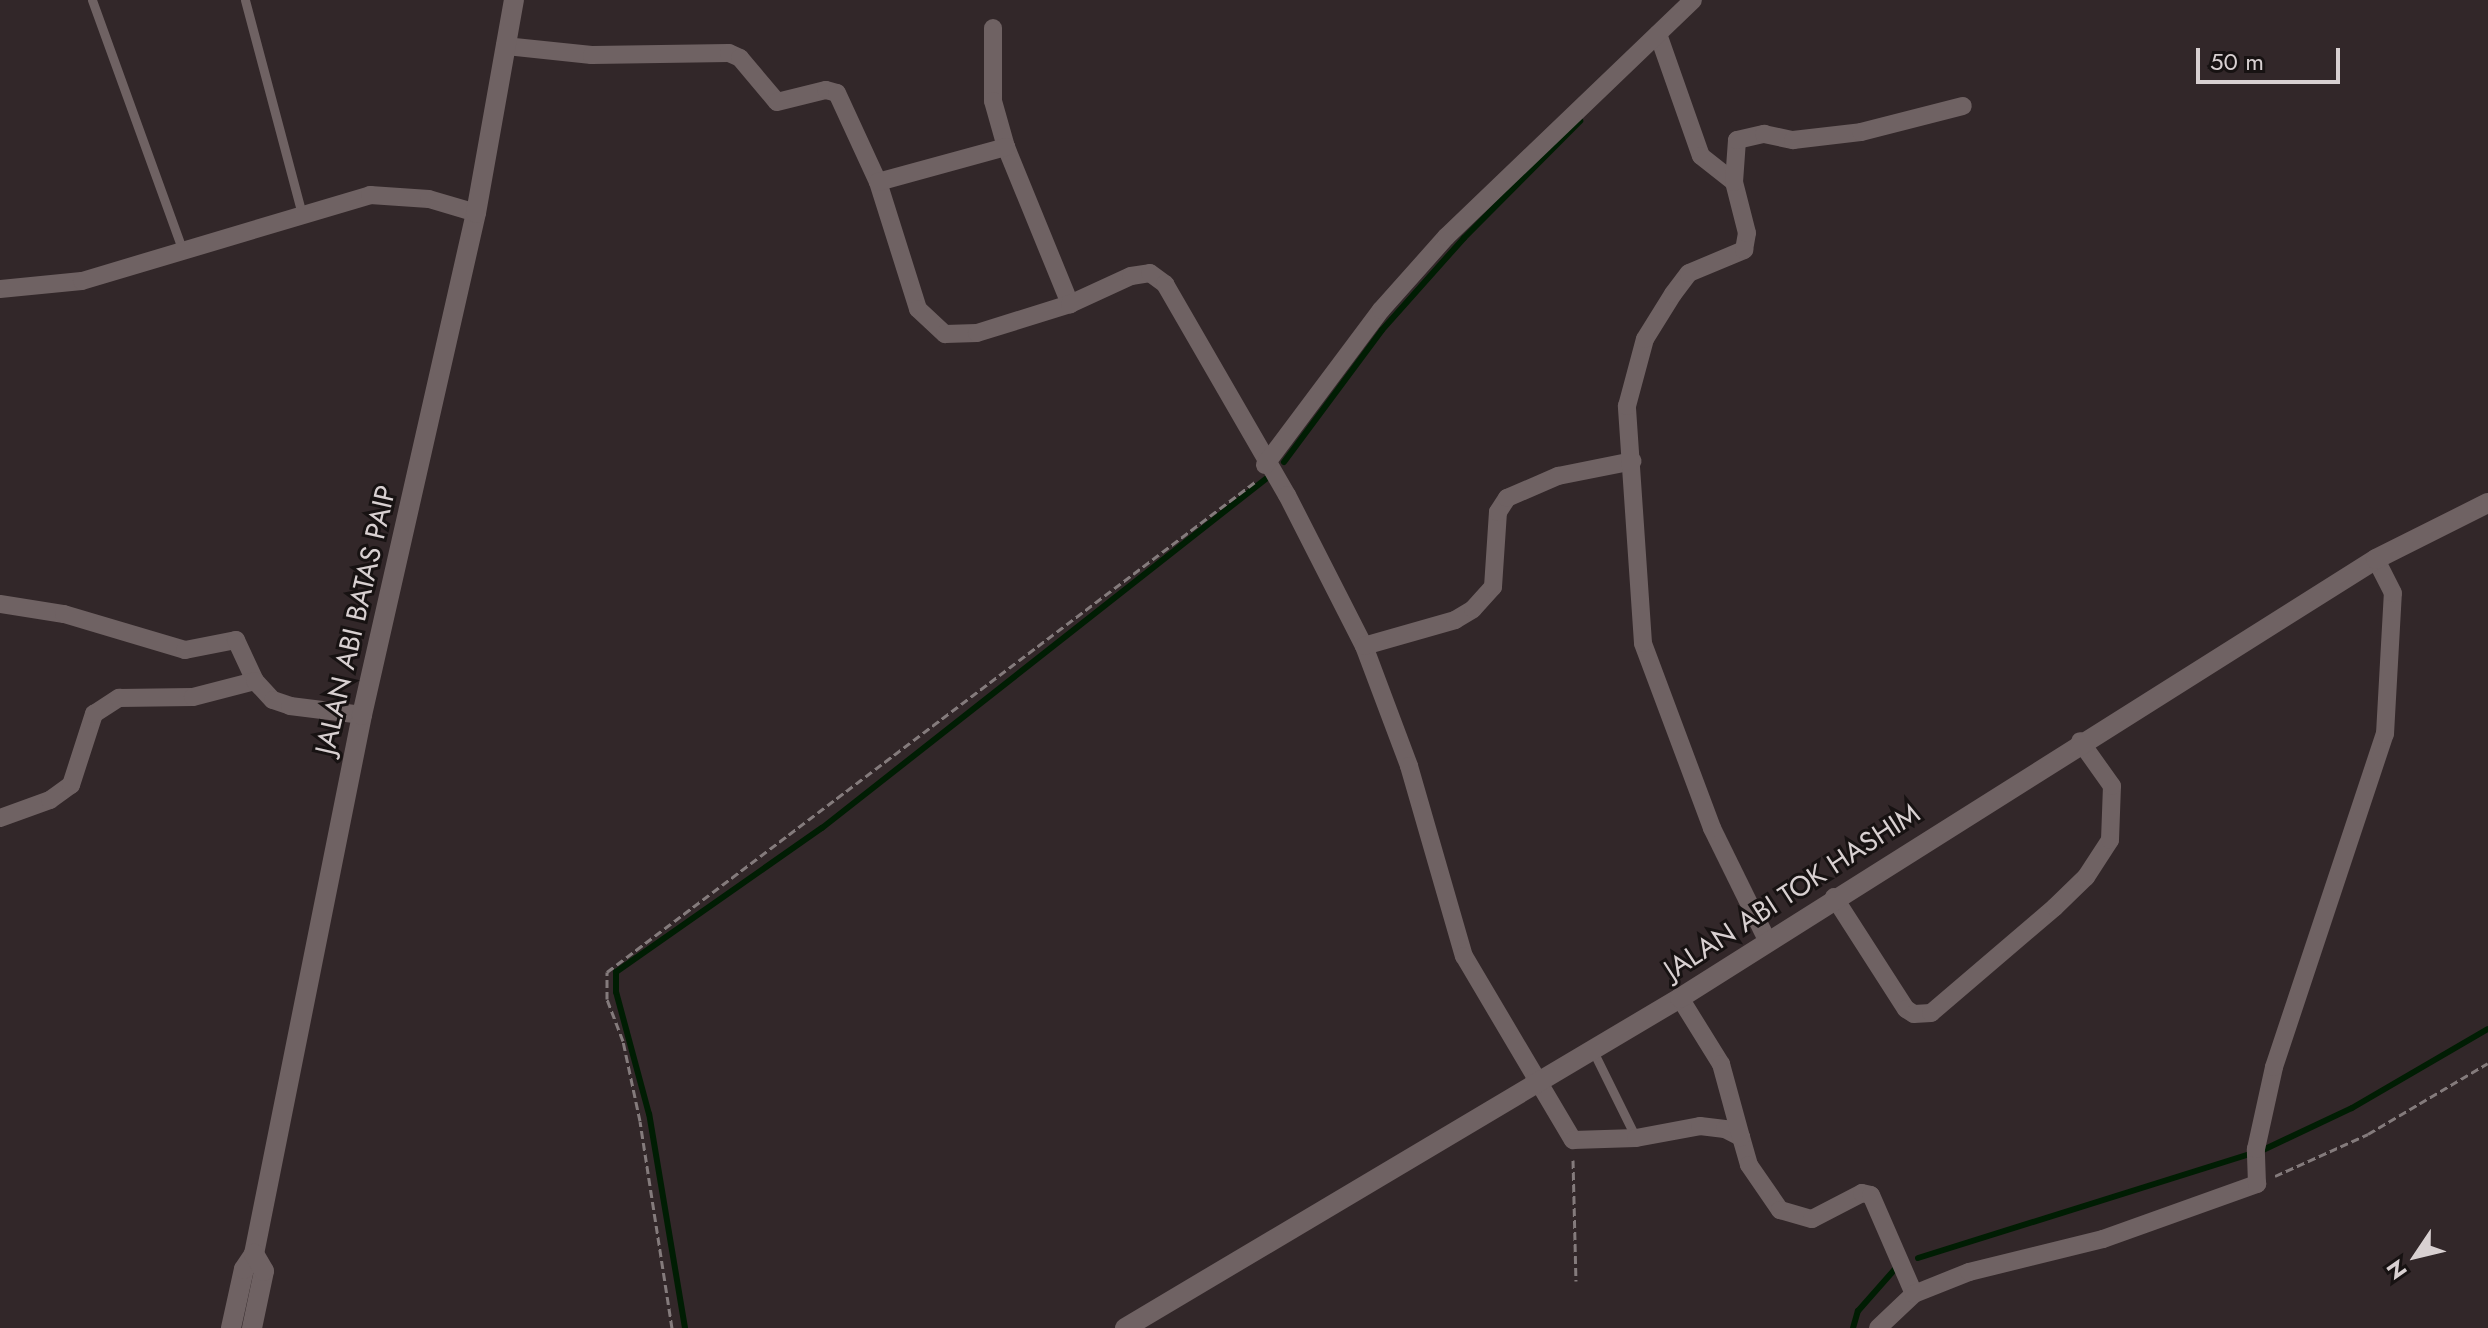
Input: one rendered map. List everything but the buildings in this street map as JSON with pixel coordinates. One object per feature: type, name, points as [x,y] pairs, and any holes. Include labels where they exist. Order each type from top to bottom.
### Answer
[{"type":"main road","name":"JALAN ABI BATAS PAIP","points":[[231,1328],[244,1269],[254,1254],[362,715],[476,213],[514,0]]},
{"type":"main road","name":"JALAN ABI TOK HASHIM","points":[[1125,1328],[1536,1080],[1680,998],[2080,741],[2376,559],[2488,503]]},
{"type":"main road","name":"JALAN ABI BATAS PAIP","points":[[253,1328],[264,1271],[254,1254]]},
{"type":"street","points":[[1265,465],[1381,310],[1446,237],[1693,0]]},
{"type":"street","points":[[993,28],[993,101],[1006,147],[1070,304]]},
{"type":"street","points":[[1658,34],[1701,156],[1734,182]]},
{"type":"street","points":[[505,46],[592,55],[729,53],[749,67],[777,102],[826,90],[837,93],[878,182],[918,309],[932,326],[945,334],[977,333],[1070,304],[1131,276],[1150,273],[1165,284],[1265,465],[1287,495],[1364,646],[1409,766],[1464,956],[1573,1140],[1636,1138],[1700,1126],[1725,1129],[1741,1137]]},
{"type":"street","points":[[1768,942],[1712,828],[1643,643],[1627,406],[1645,339],[1689,273],[1744,250],[1747,233],[1734,182],[1733,150],[1746,137],[1828,137],[1963,106]]},
{"type":"street","points":[[878,182],[1006,147]]},
{"type":"street","points":[[0,289],[82,281],[370,195],[429,199],[476,213]]},
{"type":"street","points":[[1364,646],[1455,620],[1473,609],[1493,587],[1498,512],[1507,498],[1558,476],[1633,461]]},
{"type":"street","points":[[1878,1328],[1914,1294],[1969,1272],[2103,1239],[2256,1178],[2256,1149],[2274,1067],[2385,734],[2393,593],[2376,559]]},
{"type":"street","points":[[0,604],[64,614],[185,650],[236,640],[255,681],[273,700],[290,706],[362,715]]},
{"type":"street","points":[[0,818],[50,800],[71,785],[87,730],[103,707],[119,698],[217,694],[255,681]]},
{"type":"street","points":[[1834,897],[1906,1009],[1914,1014],[1931,1013],[2055,907],[2086,877],[2110,840],[2112,786],[2080,741]]},
{"type":"street","points":[[1680,998],[1721,1064],[1749,1165],[1780,1210],[1812,1219],[1862,1193],[1871,1195],[1914,1294]]},
{"type":"lane","points":[[92,0],[183,252]]},
{"type":"lane","points":[[245,0],[302,214]]},
{"type":"lane","points":[[1592,1049],[1636,1138]]},
{"type":"path","points":[[672,1328],[640,1121],[623,1041],[607,999],[607,972],[1255,482],[1265,465]]},
{"type":"path","points":[[2256,1178],[2368,1134],[2488,1063]]},
{"type":"path","points":[[1573,1140],[1576,1281]]},
{"type":"waterway","points":[[1284,462],[1382,330],[1464,238],[1580,121]]},
{"type":"waterway","points":[[685,1328],[649,1114],[616,992],[616,972],[822,828],[1267,478]]},
{"type":"waterway","points":[[1918,1258],[2263,1150],[2352,1108],[2488,1029]]},
{"type":"waterway","points":[[1853,1328],[1858,1311],[1895,1269]]}]
